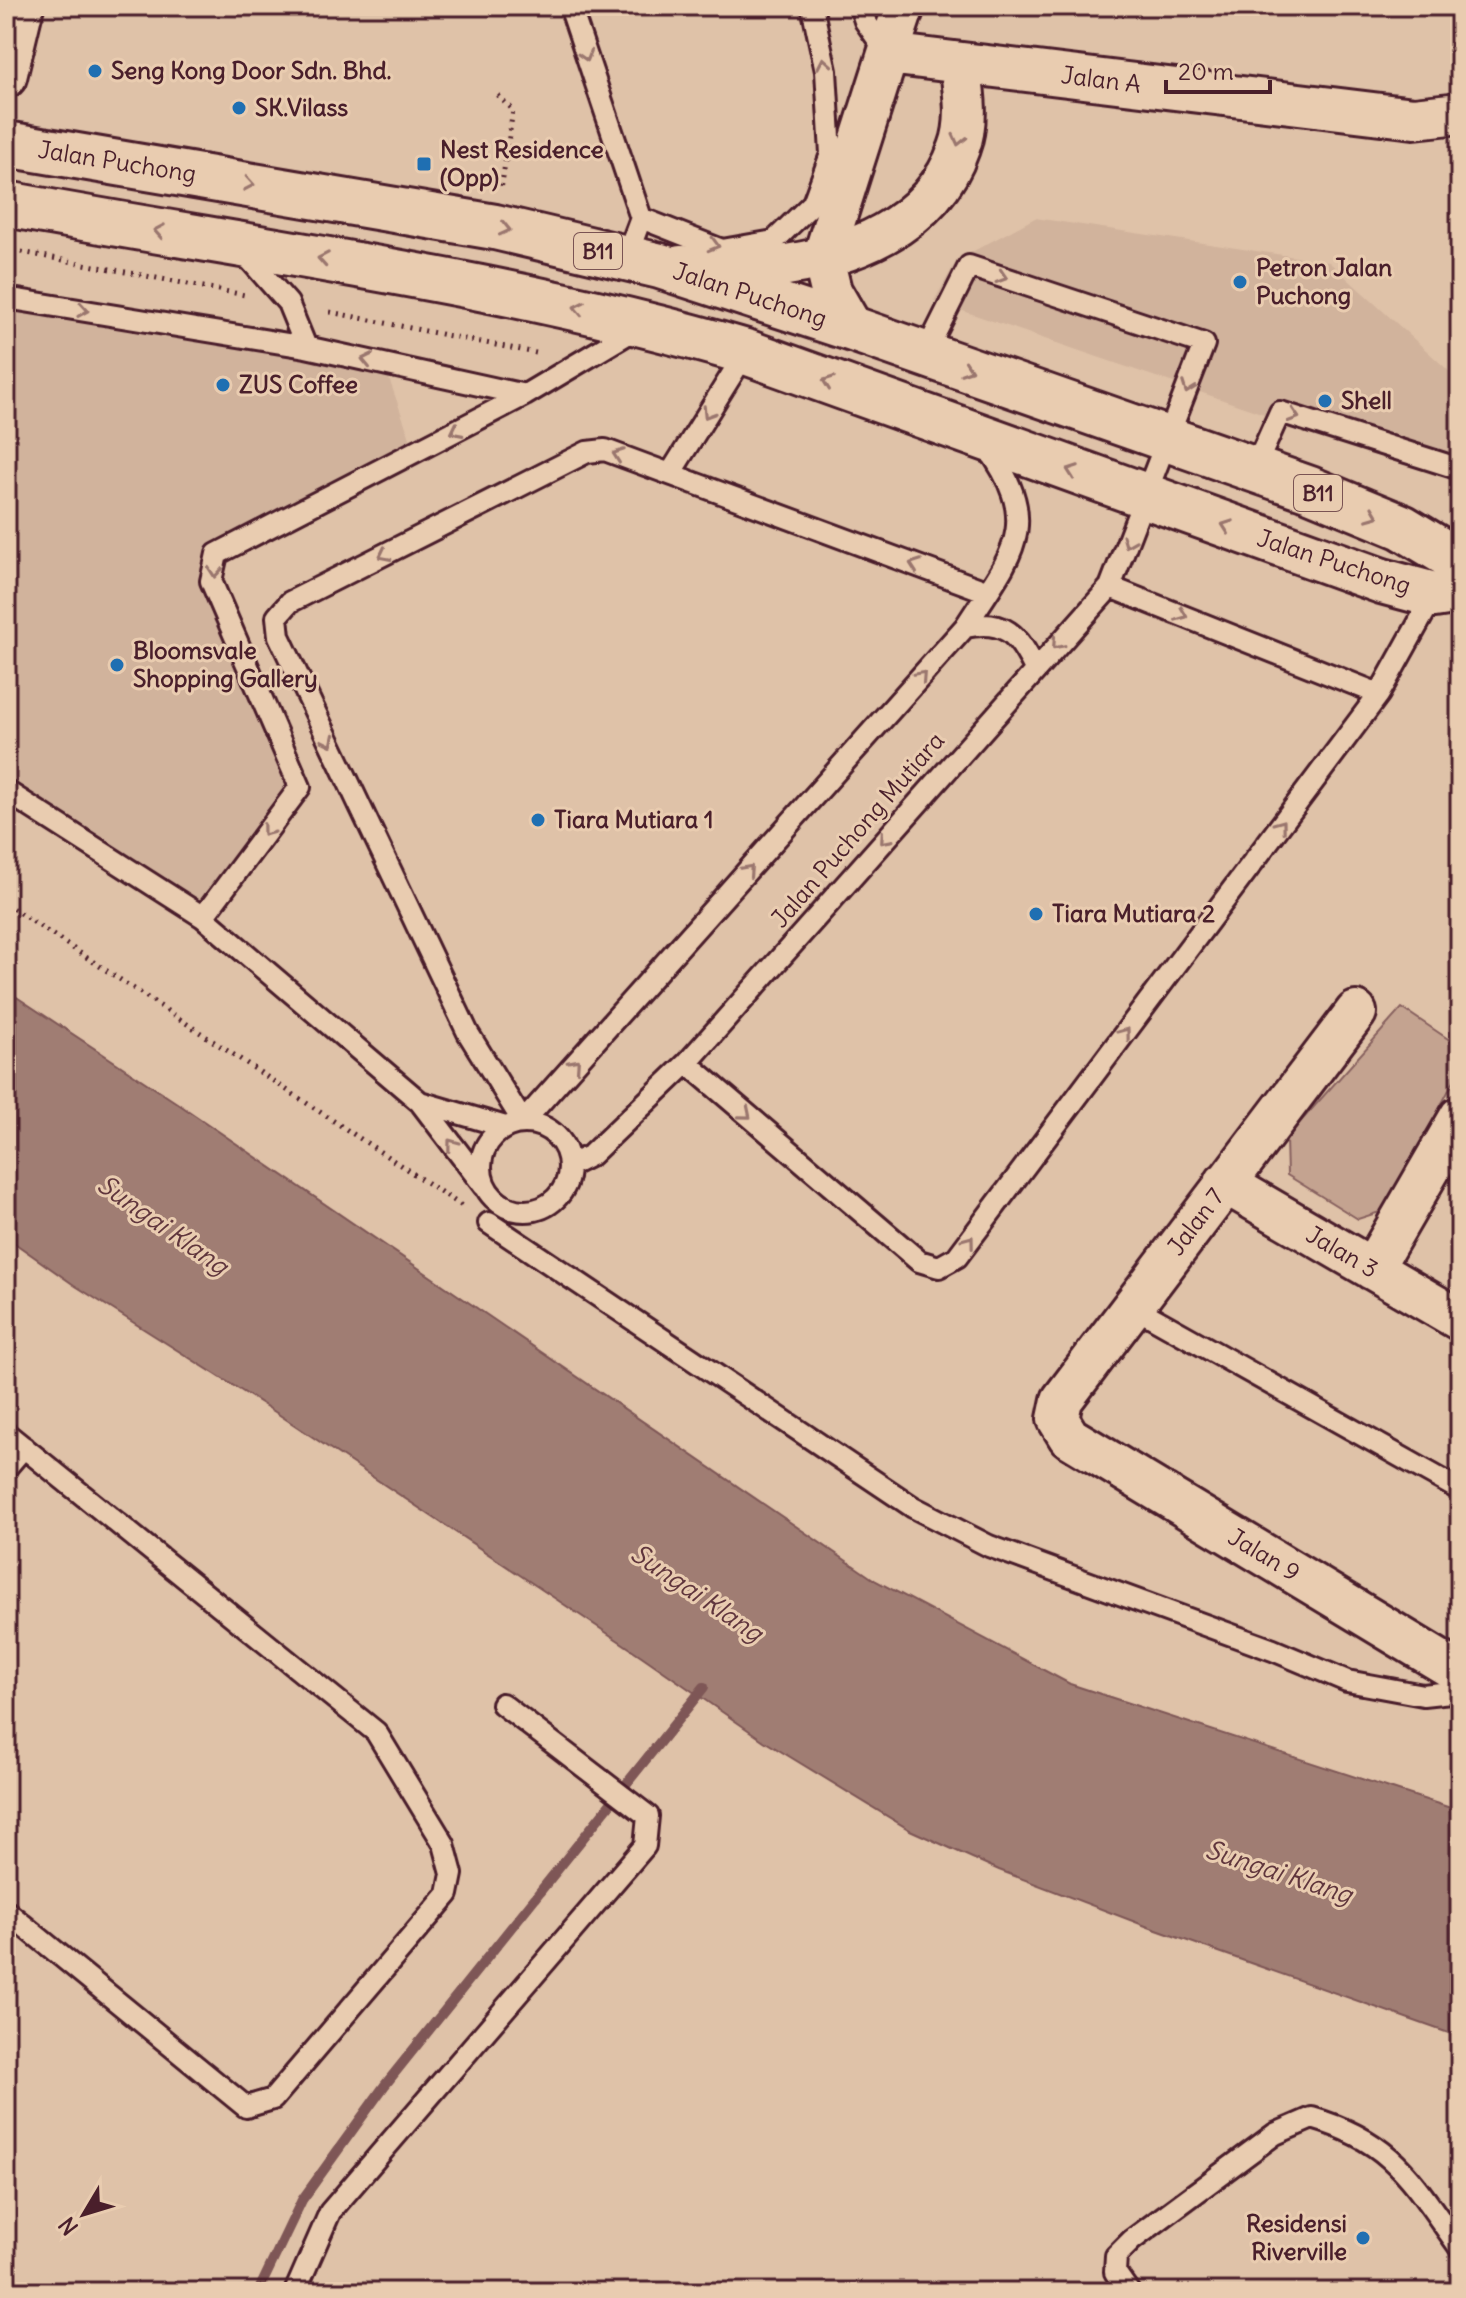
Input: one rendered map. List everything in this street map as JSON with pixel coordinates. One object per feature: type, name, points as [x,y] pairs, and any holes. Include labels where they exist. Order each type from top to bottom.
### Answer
[{"type":"main road","name":"Jalan Puchong","points":[[6,144],[495,227],[643,262],[925,354],[1254,470],[1402,527],[1451,583]]},
{"type":"main road","name":"Jalan Puchong","points":[[6,204],[482,287],[646,323],[746,352],[1382,581],[1451,583]]},
{"type":"street","points":[[6,77],[23,6]]},
{"type":"street","points":[[853,329],[831,291],[823,258],[844,150],[888,54],[904,6]]},
{"type":"street","name":"Jalan A","points":[[888,54],[1414,118],[1460,113]]},
{"type":"street","points":[[643,262],[769,267],[823,258],[882,237],[919,210],[942,180],[959,148],[966,103],[960,63]]},
{"type":"street","name":"Jalan 7","points":[[1069,1437],[1058,1419],[1062,1400],[1356,1012]]},
{"type":"street","points":[[1372,1269],[1460,1117]]},
{"type":"street","name":"Jalan 3","points":[[1225,1183],[1460,1320]]},
{"type":"street","name":"Jalan 9","points":[[1069,1437],[1460,1673]]},
{"type":"lane","points":[[570,6],[641,218],[643,262]]},
{"type":"lane","points":[[641,218],[722,250],[774,241],[813,203],[844,150],[812,6]]},
{"type":"lane","points":[[860,6],[865,21],[888,54]]},
{"type":"lane","points":[[236,244],[288,303],[306,347]]},
{"type":"lane","name":"Jalan Puchong Mutiara","points":[[569,1166],[591,1155],[687,1063],[1110,587],[1204,344],[969,266],[925,354]]},
{"type":"lane","points":[[6,298],[306,347],[525,395]]},
{"type":"lane","points":[[203,917],[300,787],[211,581],[217,554],[525,395],[646,323]]},
{"type":"lane","points":[[670,474],[746,352]]},
{"type":"lane","points":[[1254,470],[1280,412],[1460,469]]},
{"type":"lane","points":[[484,1186],[480,1168],[483,1151],[492,1137],[514,1125],[965,627],[988,592],[1020,525],[1016,501],[1001,467],[980,438]]},
{"type":"lane","points":[[514,1125],[279,636],[277,617],[290,602],[587,452],[605,450],[988,592]]},
{"type":"lane","points":[[687,1063],[919,1261],[939,1267],[957,1257],[1379,694],[1451,583]]},
{"type":"lane","points":[[1110,587],[1379,694]]},
{"type":"lane","points":[[965,627],[984,623],[1004,627],[1025,648],[1035,669]]},
{"type":"lane","points":[[6,791],[203,917],[420,1102],[494,1200],[509,1209],[535,1210],[557,1198],[567,1183],[569,1166],[565,1149],[555,1135],[540,1125],[514,1125],[420,1102]]},
{"type":"lane","points":[[489,1223],[913,1507],[989,1546],[1273,1650],[1347,1681],[1423,1695],[1460,1691]]},
{"type":"lane","points":[[1132,1306],[1460,1490]]},
{"type":"lane","points":[[6,1433],[376,1732],[444,1844],[452,1874],[448,1894],[273,2099],[246,2107],[6,1911]]},
{"type":"lane","points":[[6,1468],[24,1447]]},
{"type":"lane","points":[[295,2292],[330,2212],[645,1846],[648,1816],[502,1704]]},
{"type":"lane","points":[[1129,2292],[1115,2272],[1116,2256],[1132,2240],[1275,2134],[1312,2118],[1347,2128],[1397,2161],[1460,2248]]},
{"type":"path","points":[[495,227],[513,110],[498,95]]},
{"type":"path","points":[[6,249],[253,296]]},
{"type":"path","points":[[330,312],[553,356]]},
{"type":"path","points":[[6,904],[489,1223]]},
{"type":"shaded area","points":[[1035,218],[1329,262],[1460,381],[1460,481],[934,301],[957,260]]},
{"type":"shaded area","name":"Bloomsvale Shopping Gallery","points":[[6,306],[286,351],[387,373],[412,444],[210,547],[291,788],[199,901],[6,777]]},
{"type":"shaded area","points":[[1402,1008],[1460,1047],[1460,1069],[1386,1210],[1358,1219],[1287,1175],[1286,1138]]},
{"type":"water","name":"Sungai Klang","points":[[6,990],[177,1103],[876,1581],[1070,1684],[1460,1811],[1460,2037],[1151,1928],[999,1870],[910,1830],[764,1741],[275,1412],[74,1285],[6,1237]]},
{"type":"waterway","points":[[258,2292],[302,2200],[385,2085],[704,1687]]},
{"type":"place","name":"Seng Kong Door Sdn. Bhd.","points":[[95,71]]},
{"type":"place","name":"SK.Vilass","points":[[239,108]]},
{"type":"place","name":"Nest Residence (Opp)","points":[[424,164]]},
{"type":"place","name":"Petron Jalan Puchong","points":[[1240,282]]},
{"type":"place","name":"ZUS Coffee","points":[[223,385]]},
{"type":"place","name":"Shell","points":[[1325,401]]},
{"type":"place","name":"Bloomsvale Shopping Gallery","points":[[117,665]]},
{"type":"place","name":"Tiara Mutiara 1","points":[[538,820]]},
{"type":"place","name":"Tiara Mutiara 2","points":[[1036,914]]},
{"type":"place","name":"Residensi Riverville","points":[[1363,2238]]}]
